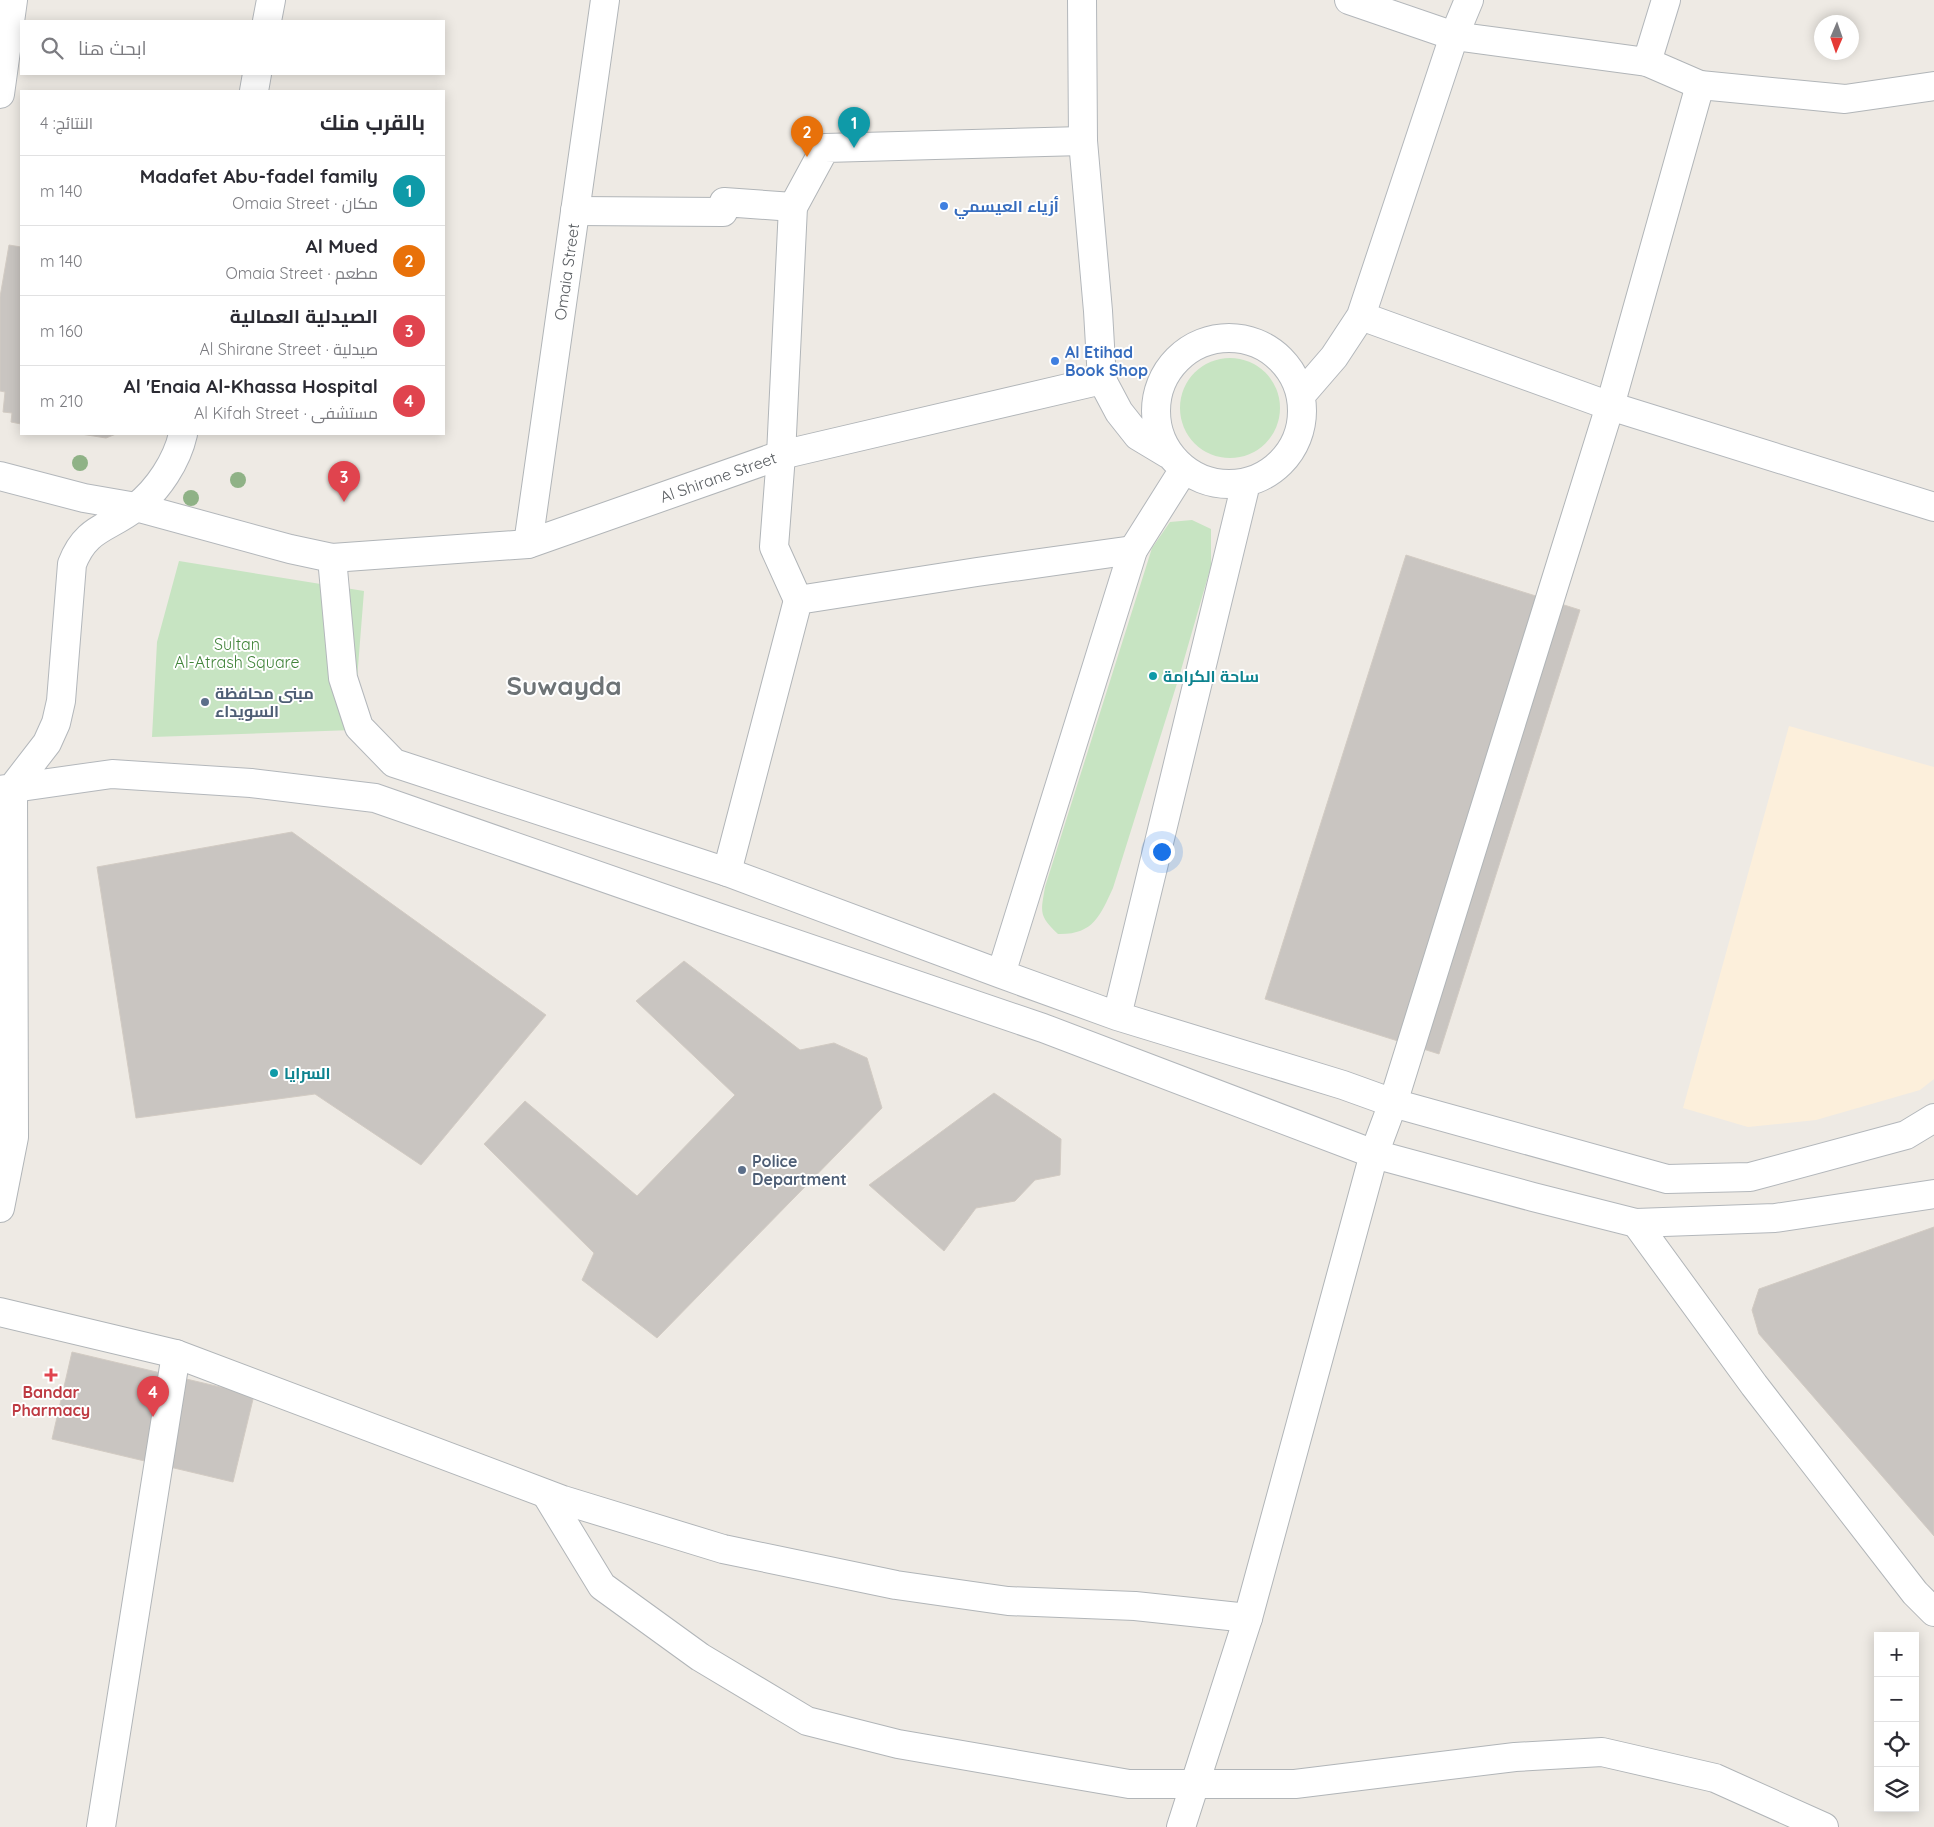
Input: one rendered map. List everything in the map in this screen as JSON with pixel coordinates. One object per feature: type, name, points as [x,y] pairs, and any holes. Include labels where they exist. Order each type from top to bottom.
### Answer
[{"type":"street","points":[[0,94],[13,0]]},
{"type":"street","points":[[267,20],[271,0]]},
{"type":"street","name":"Omaia Street","points":[[528,544],[605,0]]},
{"type":"street","points":[[1082,0],[1083,141],[1098,302],[1102,380],[1119,412],[1138,436],[1176,462],[1203,480],[1224,484],[1246,483],[1266,475],[1283,462],[1297,442],[1303,418],[1302,394],[1292,371],[1275,353],[1253,341],[1229,337],[1205,341],[1183,353],[1167,372],[1158,392],[1155,414],[1159,435],[1176,462]]},
{"type":"street","points":[[1349,0],[1454,36],[1647,62],[1700,85],[1845,99],[1934,86]]},
{"type":"street","points":[[1302,394],[1334,357],[1361,316],[1454,36],[1469,0]]},
{"type":"street","points":[[1647,62],[1666,0]]},
{"type":"street","points":[[254,90],[257,75]]},
{"type":"street","points":[[1181,1827],[1248,1618],[1374,1154],[1393,1103],[1610,406],[1700,85]]},
{"type":"street","points":[[727,872],[798,600],[774,547],[781,455],[793,207],[825,148],[1083,141]]},
{"type":"street","points":[[575,211],[723,212],[724,202],[793,207]]},
{"type":"street","points":[[1361,316],[1610,406],[1934,507]]},
{"type":"street","name":"Al Shirane Street","points":[[0,476],[84,498],[136,507],[290,549],[332,558],[528,544],[781,455],[1102,380]]},
{"type":"street","points":[[0,1208],[14,1136],[7,788],[47,742],[56,723],[61,701],[72,564],[78,549],[90,535],[136,507],[156,488],[171,463],[183,435]]},
{"type":"street","points":[[1001,974],[1133,550],[1176,462]]},
{"type":"street","points":[[1117,1016],[1246,483]]},
{"type":"street","points":[[798,600],[1133,550]]},
{"type":"street","points":[[332,558],[342,678],[359,727],[394,763],[727,872],[1117,1016],[1343,1085],[1393,1103],[1667,1179],[1750,1177],[1906,1136],[1934,1118]]},
{"type":"street","points":[[7,788],[112,774],[251,783],[375,798],[1043,1028],[1374,1154],[1533,1197],[1636,1222],[1775,1218],[1934,1194]]},
{"type":"street","points":[[1636,1222],[1754,1386],[1915,1593],[1934,1612]]},
{"type":"street","points":[[0,1312],[176,1354],[546,1494],[723,1549],[896,1585],[1008,1601],[1135,1606],[1248,1618]]},
{"type":"street","points":[[101,1827],[176,1354]]},
{"type":"street","points":[[546,1494],[602,1586],[700,1657],[807,1721],[898,1744],[1129,1784],[1295,1784],[1515,1757],[1602,1752],[1715,1778],[1824,1827]]},
{"type":"shaded area","points":[[1789,726],[1934,767],[1934,1079],[1920,1090],[1816,1120],[1748,1127],[1683,1108]]},
{"type":"green space","points":[[1230,358],[1249,362],[1265,373],[1276,389],[1280,408],[1276,427],[1265,443],[1249,454],[1230,458],[1211,454],[1195,443],[1184,427],[1180,408],[1184,389],[1195,373],[1211,362]]},
{"type":"green space","points":[[1192,520],[1211,529],[1211,566],[1179,677],[1113,888],[1094,922],[1080,931],[1058,934],[1042,913],[1045,887],[1152,548],[1170,522]]},
{"type":"green space","name":"Sultan Al-Atrash Square","points":[[179,561],[364,591],[353,730],[152,737],[157,642]]},
{"type":"building","points":[[9,245],[20,247],[20,424],[11,422],[12,413],[3,412],[5,392],[0,391],[0,297]]},
{"type":"building","points":[[87,435],[114,435],[106,438]]},
{"type":"building","points":[[1406,555],[1580,610],[1439,1054],[1265,999]]},
{"type":"building","points":[[292,832],[546,1015],[421,1165],[315,1094],[136,1118],[97,867]]},
{"type":"building","name":"Police Department","points":[[684,961],[800,1050],[834,1043],[867,1058],[882,1108],[657,1338],[582,1280],[594,1253],[484,1144],[525,1101],[637,1196],[735,1095],[636,1001]]},
{"type":"building","points":[[994,1093],[1061,1139],[1060,1175],[1035,1180],[1015,1201],[976,1208],[944,1251],[869,1185]]},
{"type":"building","points":[[1934,1227],[1934,1536],[1759,1334],[1752,1310],[1759,1289]]},
{"type":"building","points":[[72,1352],[254,1395],[233,1482],[52,1439]]},
{"type":"place","name":"Madafet Abu-fadel family","points":[[854,148]]},
{"type":"place","name":"Al Mued","points":[[807,157]]},
{"type":"place","name":"أزياء العيسمي","points":[[944,206]]},
{"type":"place","name":"Al Etihad Book Shop","points":[[1055,361]]},
{"type":"place","name":"الصيدلية العمالية","points":[[344,502]]},
{"type":"place","name":"ساحة الكرامة","points":[[1153,676]]},
{"type":"place","name":"مبنى محافظة السويداء","points":[[205,702]]},
{"type":"place","name":"السرايا","points":[[274,1073]]},
{"type":"place","name":"Police Department","points":[[742,1170]]},
{"type":"place","name":"Bandar Pharmacy","points":[[51,1375]]},
{"type":"place","name":"Al 'Enaia Al-Khassa Hospital","points":[[153,1417]]},
{"type":"district","name":"Suwayda","points":[[564,686]]}]
